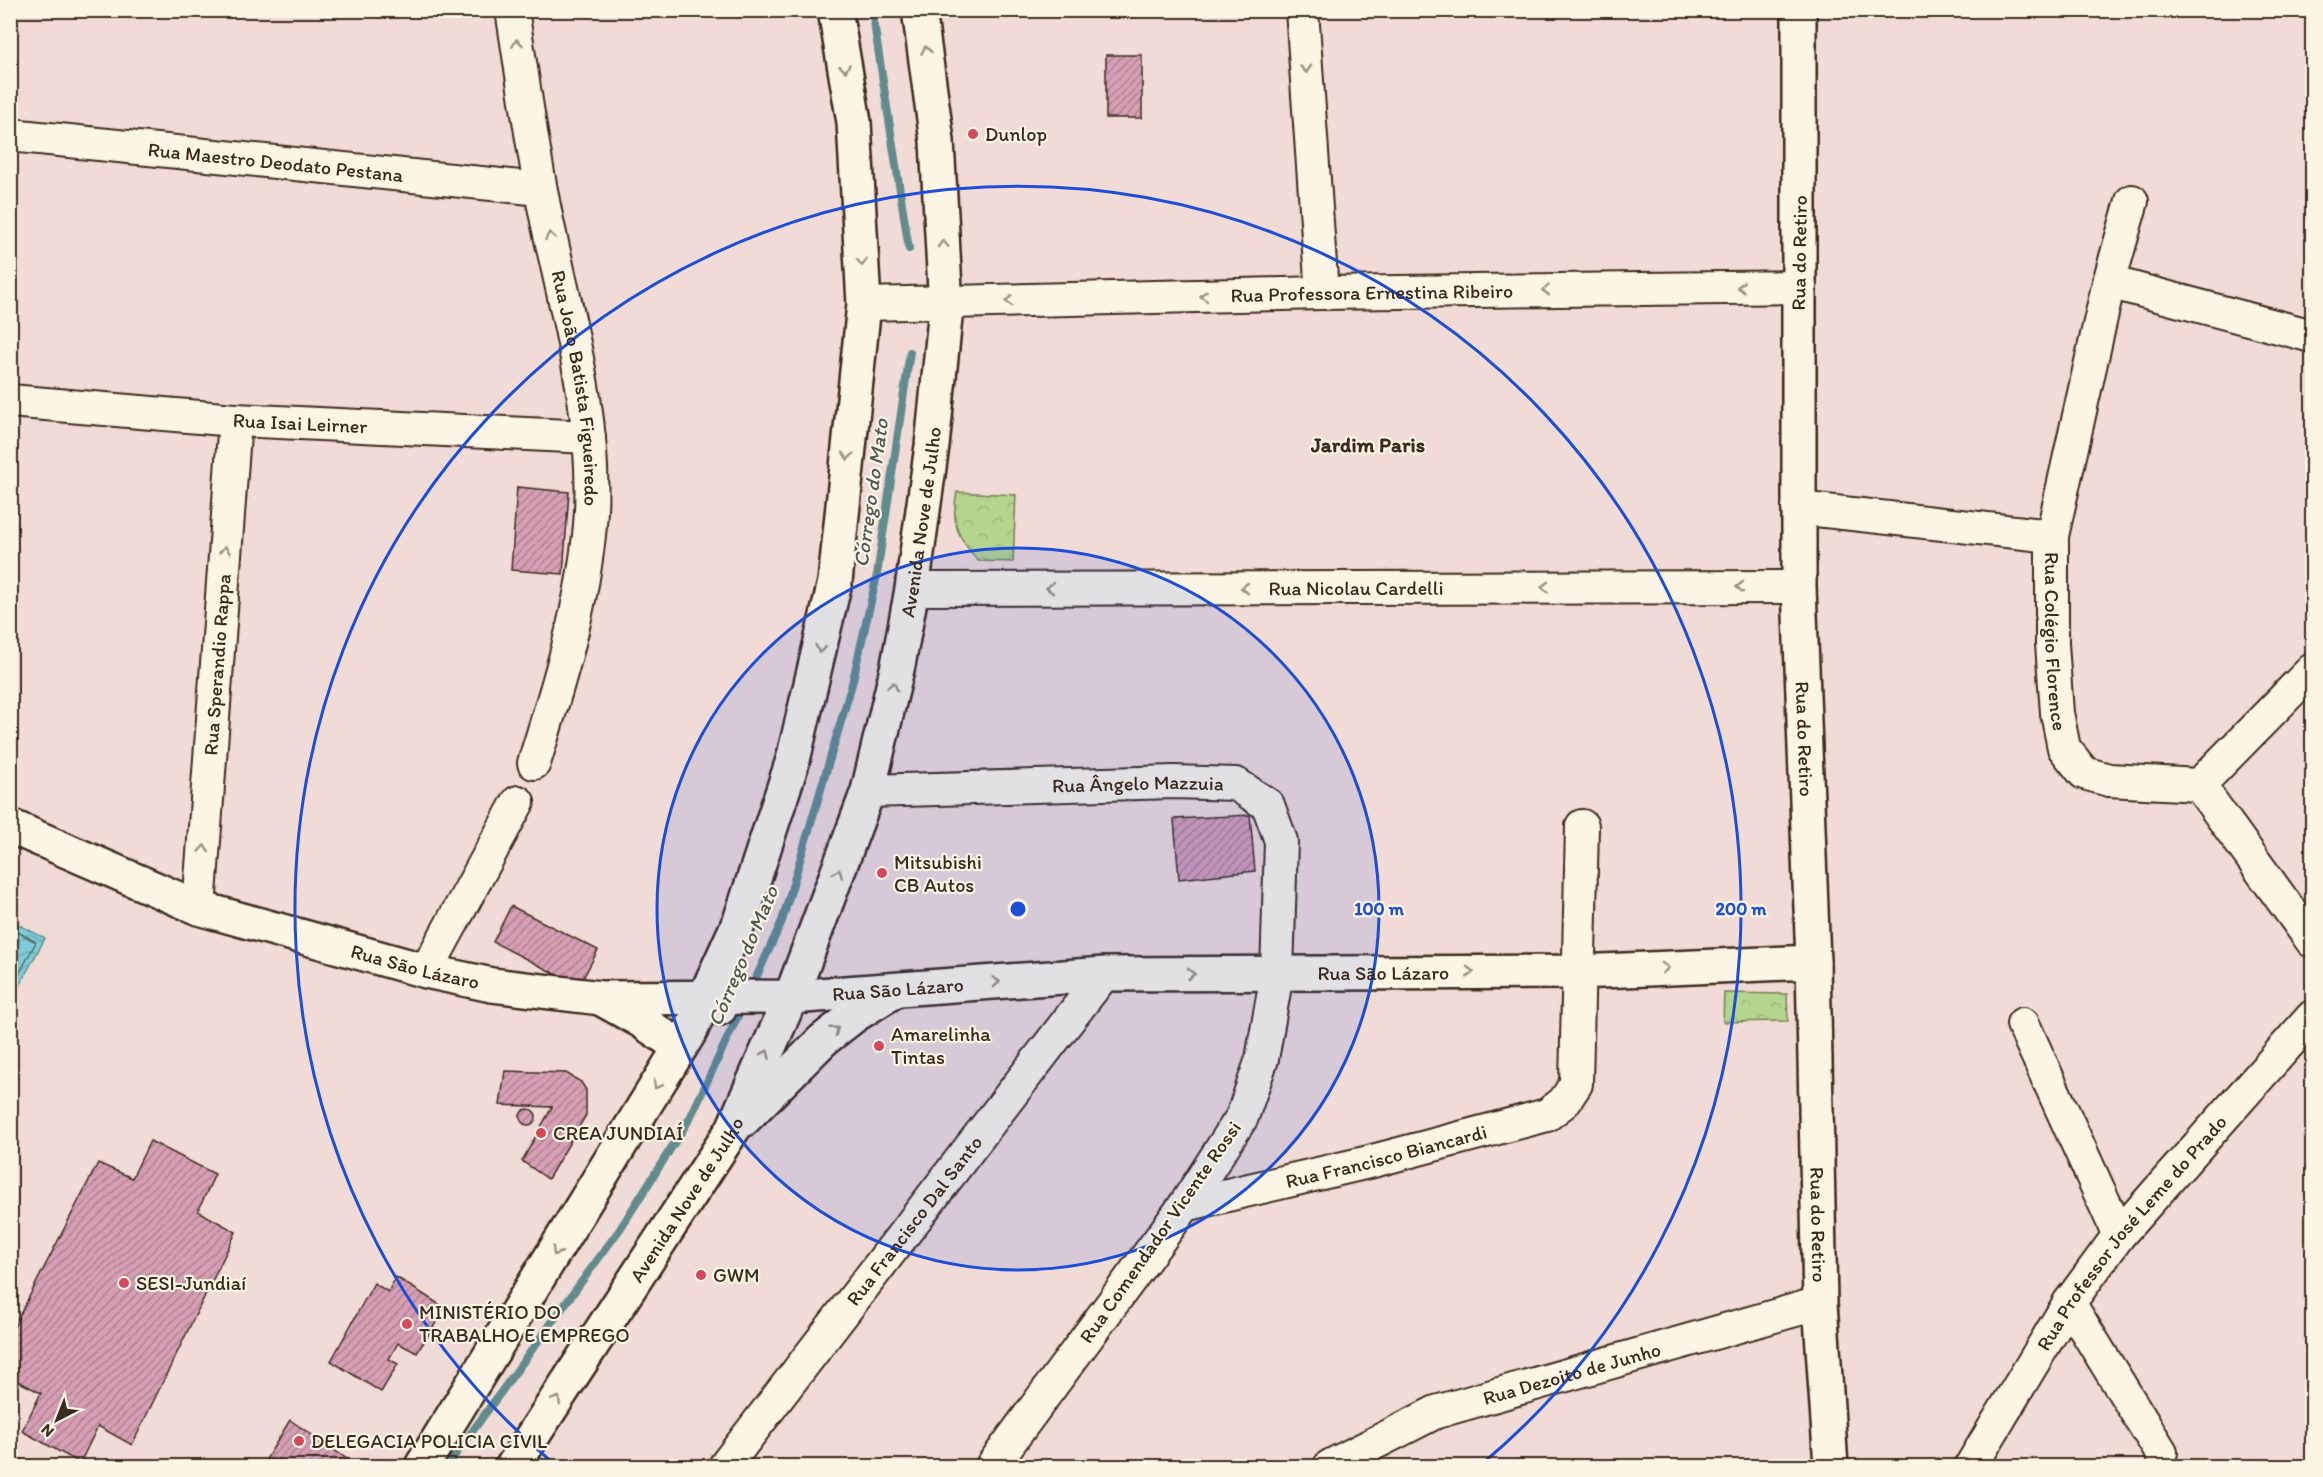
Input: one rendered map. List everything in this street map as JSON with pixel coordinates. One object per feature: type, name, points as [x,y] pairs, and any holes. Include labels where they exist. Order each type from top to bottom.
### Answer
[{"type":"main road","points":[[422,1467],[680,1047],[715,1000],[794,760],[835,582],[876,303],[854,122],[835,10]]},
{"type":"main road","name":"Avenida Nove de Julho","points":[[513,1467],[733,1129],[776,1006],[868,791],[898,664],[912,588],[932,446],[938,302],[938,141],[920,10]]},
{"type":"main road","name":"Rua do Retiro","points":[[1799,10],[1799,587],[1813,962],[1820,1304],[1831,1467]]},
{"type":"main road","name":"Rua São Lázaro","points":[[10,826],[199,908],[426,971],[492,985],[601,998],[715,1000],[776,1006],[897,989],[1104,974],[1578,972],[1813,962]]},
{"type":"main road","points":[[733,1129],[771,1094],[823,1040],[855,1015],[897,989]]},
{"type":"main road","points":[[601,998],[640,1020],[680,1047]]},
{"type":"street","name":"Rua João Batista Figueiredo","points":[[512,10],[540,189],[576,360],[589,437],[590,525],[583,571],[564,667],[534,764]]},
{"type":"street","points":[[1302,10],[1322,293]]},
{"type":"street","name":"Rua Maestro Deodato Pestana","points":[[10,135],[540,189]]},
{"type":"street","name":"Rua Colégio Florence","points":[[2132,201],[2109,282],[2052,536],[2052,644],[2056,713],[2064,748],[2084,773],[2109,780],[2199,785]]},
{"type":"street","points":[[2109,282],[2313,336]]},
{"type":"street","name":"Rua Professora Ernestina Ribeiro","points":[[876,303],[1322,293],[1800,287]]},
{"type":"street","name":"Rua Isai Leirner","points":[[10,401],[235,420],[589,437]]},
{"type":"street","name":"Rua Sperandio Rappa","points":[[199,908],[235,420]]},
{"type":"street","points":[[1798,508],[2052,536]]},
{"type":"street","name":"Rua Nicolau Cardelli","points":[[912,588],[1799,587]]},
{"type":"street","points":[[2313,670],[2199,785],[2313,941]]},
{"type":"street","name":"Rua Ângelo Mazzuia","points":[[868,791],[1174,782],[1236,784],[1268,805],[1281,842],[1277,974]]},
{"type":"street","points":[[426,971],[518,802]]},
{"type":"street","points":[[1578,972],[1582,825]]},
{"type":"street","name":"Rua Francisco Biancardi","points":[[1185,1205],[1402,1154],[1547,1115],[1564,1102],[1576,1084],[1578,972]]},
{"type":"street","name":"Rua Francisco Dal Santo","points":[[725,1467],[1104,974]]},
{"type":"street","name":"Rua Comendador Vicente Rossi","points":[[992,1467],[1185,1205],[1242,1117],[1262,1059],[1277,974]]},
{"type":"street","name":"Rua Professor José Leme do Prado","points":[[1971,1467],[2070,1304],[2119,1235],[2313,1017]]},
{"type":"street","points":[[2023,1024],[2119,1235]]},
{"type":"street","name":"Rua Dezoito de Junho","points":[[1330,1467],[1436,1412],[1820,1304]]},
{"type":"street","points":[[2070,1304],[2161,1452]]},
{"type":"green space","points":[[957,492],[1016,495],[1013,562],[978,561],[957,530],[955,503]]},
{"type":"green space","points":[[1724,993],[1787,994],[1788,1021],[1723,1022]]},
{"type":"water","points":[[11,921],[45,938],[11,1001]]},
{"type":"building","points":[[1106,55],[1142,55],[1142,118],[1106,118]]},
{"type":"building","points":[[517,487],[569,492],[563,574],[511,570]]},
{"type":"building","points":[[1250,815],[1255,871],[1179,879],[1174,819]]},
{"type":"building","points":[[511,906],[598,950],[579,986],[493,942]]},
{"type":"building","points":[[505,1071],[566,1073],[581,1082],[586,1090],[586,1115],[548,1179],[522,1161],[552,1107],[500,1105]]},
{"type":"building","points":[[528,1109],[536,1117],[528,1125],[520,1117]]},
{"type":"building","name":"SESI-Jundiaí","points":[[150,1141],[215,1174],[198,1211],[236,1232],[132,1445],[98,1426],[80,1463],[22,1431],[41,1393],[10,1377],[10,1334],[98,1163],[132,1178]]},
{"type":"building","points":[[396,1277],[445,1308],[417,1353],[398,1343],[389,1359],[398,1364],[381,1392],[331,1361],[374,1283],[388,1292]]},
{"type":"building","name":"DELEGACIA POLICIA CIVIL","points":[[290,1420],[350,1461],[347,1466],[262,1466]]},
{"type":"building","points":[[10,1454],[34,1466],[10,1466]]},
{"type":"waterway","name":"Córrego do Mato","points":[[872,10],[909,249]]},
{"type":"waterway","name":"Córrego do Mato","points":[[751,989],[782,921],[852,684],[877,575],[910,352]]},
{"type":"waterway","name":"Córrego do Mato","points":[[447,1466],[620,1229],[690,1118],[743,1005]]},
{"type":"place","name":"Dunlop","points":[[973,134]]},
{"type":"place","name":"Mitsubishi CB Autos","points":[[882,873]]},
{"type":"place","name":"Amarelinha Tintas","points":[[879,1046]]},
{"type":"place","name":"CREA JUNDIAÍ","points":[[541,1133]]},
{"type":"place","name":"GWM","points":[[701,1275]]},
{"type":"place","name":"SESI-Jundiaí","points":[[124,1283]]},
{"type":"place","name":"MINISTÉRIO DO TRABALHO E EMPREGO","points":[[407,1324]]},
{"type":"place","name":"DELEGACIA POLICIA CIVIL","points":[[299,1441]]},
{"type":"district","name":"Jardim Paris","points":[[1368,445]]}]
